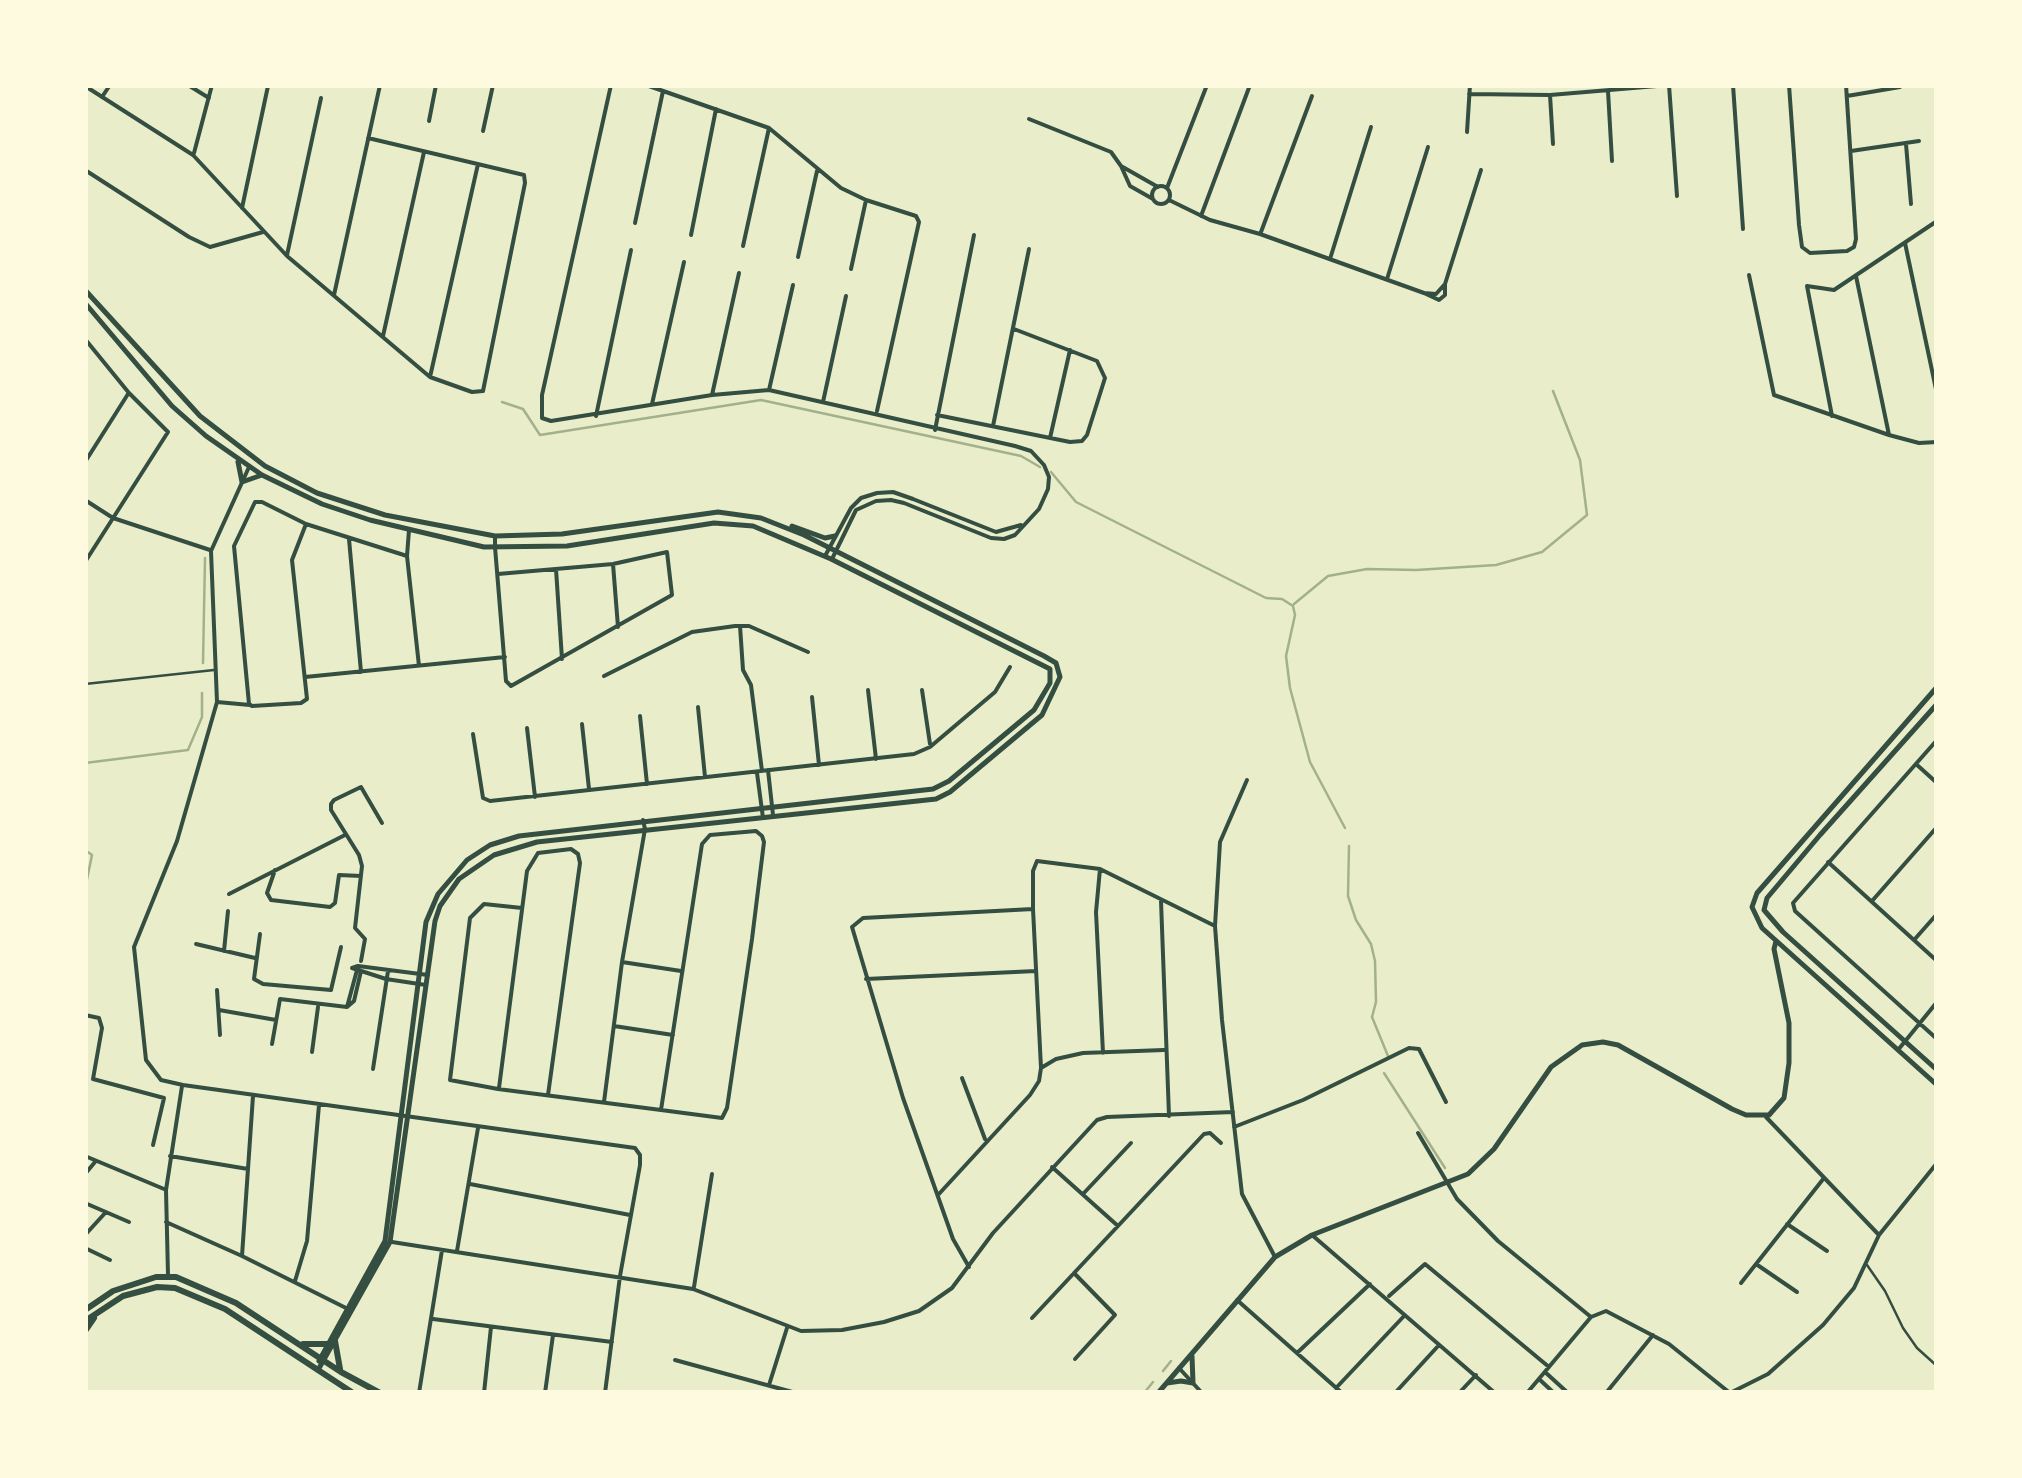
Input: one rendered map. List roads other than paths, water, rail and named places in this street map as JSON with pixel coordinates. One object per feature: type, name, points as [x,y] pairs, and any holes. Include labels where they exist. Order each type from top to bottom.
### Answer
[{"type":"main road","points":[[85,290],[182,398],[265,466],[317,493],[367,510],[495,536],[562,534],[718,512],[761,518],[784,525],[1053,660],[1060,677],[1042,715],[943,796],[524,844],[480,862],[452,886],[440,906],[404,1116]]},
{"type":"main road","points":[[85,303],[183,417],[262,476],[322,504],[409,530],[495,547],[567,546],[688,526],[731,523],[770,531],[1050,668],[1051,678],[1034,710],[944,784],[912,793],[519,836],[478,852],[452,876],[433,902],[426,922],[388,1242],[316,1369]]},
{"type":"main road","points":[[236,445],[249,467]]},
{"type":"main road","points":[[237,458],[242,482],[262,476]]},
{"type":"main road","points":[[249,467],[265,466]]},
{"type":"main road","points":[[784,525],[801,527],[825,538],[835,536]]},
{"type":"main road","points":[[1937,688],[1757,893],[1752,906],[1776,940],[1937,1085]]},
{"type":"main road","points":[[1937,704],[1764,904],[1770,920],[1937,1070]]},
{"type":"main road","points":[[1158,1393],[1275,1257],[1312,1234],[1446,1184],[1483,1162],[1551,1067],[1570,1051],[1586,1044],[1618,1045],[1732,1110],[1766,1117],[1784,1098],[1789,1064],[1789,1023],[1774,949],[1776,940]]},
{"type":"main road","points":[[85,1310],[112,1291],[168,1275],[236,1304],[380,1393]]},
{"type":"main road","points":[[85,1320],[138,1290],[175,1288],[224,1309],[353,1393]]},
{"type":"main road","points":[[85,1330],[110,1303]]},
{"type":"main road","points":[[297,1342],[313,1346],[332,1342]]},
{"type":"main road","points":[[332,1342],[341,1372]]},
{"type":"main road","points":[[1193,1353],[1190,1366],[1196,1389]]},
{"type":"main road","points":[[1166,1384],[1176,1380],[1196,1389]]},
{"type":"street","points":[[102,97],[110,85]]},
{"type":"street","points":[[188,85],[209,98]]},
{"type":"street","points":[[193,155],[212,85]]},
{"type":"street","points":[[334,297],[380,85]]},
{"type":"street","points":[[429,120],[436,85]]},
{"type":"street","points":[[483,132],[493,85]]},
{"type":"street","points":[[611,85],[542,395],[542,418],[550,421],[596,416],[652,404],[769,390],[1031,451],[1049,477],[1039,509],[1015,535],[991,538],[904,503],[876,501],[856,510],[828,558]]},
{"type":"street","points":[[646,85],[768,128],[817,171],[866,200],[911,212],[919,222],[877,413]]},
{"type":"street","points":[[1168,200],[1167,188],[1207,85]]},
{"type":"street","points":[[1201,216],[1250,85]]},
{"type":"street","points":[[1467,132],[1470,85]]},
{"type":"street","points":[[1469,94],[1550,95],[1670,85],[1677,196]]},
{"type":"street","points":[[1734,85],[1744,229]]},
{"type":"street","points":[[1790,85],[1802,247],[1810,253],[1847,251],[1854,247],[1856,238],[1846,85]]},
{"type":"street","points":[[85,86],[193,155],[287,256],[430,377],[472,392],[483,391],[526,183],[524,175],[368,138]]},
{"type":"street","points":[[242,210],[268,86]]},
{"type":"street","points":[[1847,96],[1900,87]]},
{"type":"street","points":[[635,223],[663,91]]},
{"type":"street","points":[[1608,91],[1612,161]]},
{"type":"street","points":[[1550,95],[1553,144]]},
{"type":"street","points":[[1260,234],[1312,96]]},
{"type":"street","points":[[287,256],[321,98]]},
{"type":"street","points":[[690,235],[716,109]]},
{"type":"street","points":[[1028,119],[1110,152],[1130,186],[1162,204],[1168,200]]},
{"type":"street","points":[[1330,258],[1371,127]]},
{"type":"street","points":[[743,246],[768,128]]},
{"type":"street","points":[[1851,151],[1919,142]]},
{"type":"street","points":[[1906,144],[1911,204]]},
{"type":"street","points":[[1387,279],[1428,147]]},
{"type":"street","points":[[383,336],[424,152]]},
{"type":"street","points":[[430,377],[478,164]]},
{"type":"street","points":[[1121,166],[1167,188]]},
{"type":"street","points":[[85,170],[210,247],[264,232]]},
{"type":"street","points":[[1168,200],[1201,216],[1442,299],[1481,170]]},
{"type":"street","points":[[798,258],[817,171]]},
{"type":"street","points":[[1153,199],[1158,187]]},
{"type":"street","points":[[851,269],[866,200]]},
{"type":"street","points":[[1832,416],[1806,290],[1809,285],[1834,290],[1937,221]]},
{"type":"street","points":[[934,430],[974,235]]},
{"type":"street","points":[[1904,243],[1937,394]]},
{"type":"street","points":[[993,427],[1029,249]]},
{"type":"street","points":[[596,416],[631,250]]},
{"type":"street","points":[[652,404],[684,262]]},
{"type":"street","points":[[712,395],[738,273]]},
{"type":"street","points":[[1748,275],[1771,390],[1779,397],[1889,436],[1920,443],[1937,442]]},
{"type":"street","points":[[1856,276],[1889,436]]},
{"type":"street","points":[[769,390],[793,285]]},
{"type":"street","points":[[822,402],[846,296]]},
{"type":"street","points":[[937,416],[1050,438],[1082,441],[1088,435],[1105,378],[1097,361],[1014,329]]},
{"type":"street","points":[[85,350],[87,341]]},
{"type":"street","points":[[85,562],[168,432],[129,393],[87,341]]},
{"type":"street","points":[[1050,438],[1070,350]]},
{"type":"street","points":[[85,462],[129,393]]},
{"type":"street","points":[[249,467],[211,551],[216,702],[178,841],[134,947],[146,1060],[161,1080],[183,1084],[635,1148],[640,1165],[605,1393]]},
{"type":"street","points":[[832,549],[851,508],[861,498],[888,492],[996,532],[1010,531],[1025,523]]},
{"type":"street","points":[[85,500],[113,518],[211,551]]},
{"type":"street","points":[[250,703],[234,546],[255,502],[306,524],[407,556]]},
{"type":"street","points":[[216,702],[301,703],[306,699],[292,560],[306,524]]},
{"type":"street","points":[[409,530],[407,556],[420,666]]},
{"type":"street","points":[[495,536],[506,682],[511,686],[671,598],[667,552],[613,564],[498,574]]},
{"type":"street","points":[[349,539],[361,672]]},
{"type":"street","points":[[613,564],[618,628]]},
{"type":"street","points":[[556,569],[562,658]]},
{"type":"street","points":[[740,626],[742,670],[751,685],[762,771],[773,816]]},
{"type":"street","points":[[604,676],[692,632],[740,626],[766,632],[808,652]]},
{"type":"street","points":[[305,677],[505,657]]},
{"type":"street","points":[[473,734],[482,798],[490,801],[876,759],[914,754],[930,747],[996,692],[1010,666]]},
{"type":"street","points":[[868,690],[876,759]]},
{"type":"street","points":[[922,690],[930,747]]},
{"type":"street","points":[[812,697],[818,765]]},
{"type":"street","points":[[698,708],[705,776]]},
{"type":"street","points":[[640,716],[647,784]]},
{"type":"street","points":[[582,724],[590,791]]},
{"type":"street","points":[[527,728],[535,797]]},
{"type":"street","points":[[1937,740],[1796,898],[1795,911],[1937,1038]]},
{"type":"street","points":[[1916,764],[1937,784]]},
{"type":"street","points":[[762,771],[763,818]]},
{"type":"street","points":[[1247,780],[1220,842],[1215,926],[1242,1194],[1275,1257]]},
{"type":"street","points":[[272,1044],[280,999],[347,1007],[354,1001],[365,939],[355,928],[361,876],[359,855],[331,804],[358,787],[364,788],[382,823]]},
{"type":"street","points":[[604,1103],[622,962],[645,829],[643,820]]},
{"type":"street","points":[[1872,901],[1937,827]]},
{"type":"street","points":[[522,908],[484,904],[470,918],[450,1080],[548,1096],[722,1118],[752,939],[762,836],[756,830],[710,835],[705,839],[692,895],[661,1110]]},
{"type":"street","points":[[229,894],[346,835]]},
{"type":"street","points":[[498,1089],[532,859],[538,853],[571,849],[578,854],[580,863],[548,1096]]},
{"type":"street","points":[[938,1195],[1039,1081],[1042,1068],[1033,909],[1034,866],[1038,861],[1100,869],[1215,926]]},
{"type":"street","points":[[1828,862],[1937,961]]},
{"type":"street","points":[[1100,869],[1096,912],[1103,1052]]},
{"type":"street","points":[[274,870],[268,894],[272,900],[330,907],[335,903],[339,876],[361,876]]},
{"type":"street","points":[[1161,900],[1169,1116]]},
{"type":"street","points":[[970,1268],[953,1238],[902,1098],[852,926],[863,918],[1033,909]]},
{"type":"street","points":[[224,952],[228,912]]},
{"type":"street","points":[[1914,940],[1937,914]]},
{"type":"street","points":[[260,934],[254,979],[258,982],[331,990],[341,947]]},
{"type":"street","points":[[196,944],[256,959]]},
{"type":"street","points":[[622,962],[682,971]]},
{"type":"street","points":[[338,966],[428,975]]},
{"type":"street","points":[[358,968],[386,979],[426,985]]},
{"type":"street","points":[[372,1068],[388,971]]},
{"type":"street","points":[[866,980],[1036,971]]},
{"type":"street","points":[[217,990],[220,1035]]},
{"type":"street","points":[[1898,1050],[1937,1002]]},
{"type":"street","points":[[312,1052],[319,1005]]},
{"type":"street","points":[[219,1010],[276,1020]]},
{"type":"street","points":[[85,1014],[99,1018],[102,1028],[93,1079],[164,1098],[154,1145]]},
{"type":"street","points":[[614,1026],[672,1035]]},
{"type":"street","points":[[1234,1127],[1414,1048],[1446,1102]]},
{"type":"street","points":[[1042,1068],[1067,1054],[1164,1050]]},
{"type":"street","points":[[962,1078],[986,1142]]},
{"type":"street","points":[[168,1275],[166,1190],[183,1084]]},
{"type":"street","points":[[242,1256],[254,1095]]},
{"type":"street","points":[[296,1281],[307,1241],[320,1105]]},
{"type":"street","points":[[388,1242],[693,1289],[801,1331],[842,1330],[919,1311],[952,1288],[992,1234],[1097,1120],[1232,1112]]},
{"type":"street","points":[[1766,1117],[1879,1235]]},
{"type":"street","points":[[457,1252],[478,1126]]},
{"type":"street","points":[[1032,1318],[1204,1134],[1221,1143]]},
{"type":"street","points":[[1418,1134],[1446,1184],[1498,1241],[1591,1317]]},
{"type":"street","points":[[1083,1194],[1131,1144]]},
{"type":"street","points":[[85,1156],[166,1190]]},
{"type":"street","points":[[170,1156],[248,1168]]},
{"type":"street","points":[[85,1174],[96,1162]]},
{"type":"street","points":[[1527,1393],[1591,1317],[1606,1311],[1652,1335],[1730,1393],[1768,1374],[1824,1325],[1854,1288],[1879,1235],[1937,1163]]},
{"type":"street","points":[[1052,1166],[1118,1226]]},
{"type":"street","points":[[693,1289],[712,1174]]},
{"type":"street","points":[[1741,1284],[1824,1178]]},
{"type":"street","points":[[470,1184],[630,1215]]},
{"type":"street","points":[[85,1203],[129,1222]]},
{"type":"street","points":[[85,1235],[106,1212]]},
{"type":"street","points":[[166,1222],[350,1310]]},
{"type":"street","points":[[1788,1224],[1828,1251]]},
{"type":"street","points":[[1312,1234],[1495,1393]]},
{"type":"street","points":[[85,1248],[110,1260]]},
{"type":"street","points":[[420,1393],[442,1250]]},
{"type":"street","points":[[1387,1297],[1425,1264],[1547,1370],[1568,1393]]},
{"type":"street","points":[[1756,1264],[1797,1292]]},
{"type":"street","points":[[1074,1273],[1115,1315],[1075,1360]]},
{"type":"street","points":[[1297,1353],[1370,1284]]},
{"type":"street","points":[[1237,1300],[1342,1393]]},
{"type":"street","points":[[1336,1388],[1406,1314]]},
{"type":"street","points":[[433,1319],[612,1342]]},
{"type":"street","points":[[484,1393],[491,1327]]},
{"type":"street","points":[[768,1386],[788,1327]]},
{"type":"street","points":[[545,1393],[552,1335]]},
{"type":"street","points":[[1606,1393],[1652,1335]]},
{"type":"street","points":[[1395,1393],[1440,1344]]},
{"type":"street","points":[[675,1360],[796,1393]]},
{"type":"street","points":[[1179,1368],[1196,1389]]},
{"type":"street","points":[[1459,1393],[1476,1375]]},
{"type":"street","points":[[1538,1379],[1554,1393]]},
{"type":"lane","points":[[85,684],[215,670]]},
{"type":"lane","points":[[1867,1264],[1917,1348],[1937,1366]]},
{"type":"waterway","points":[[1294,604],[1328,576],[1367,569],[1496,565],[1542,552],[1587,515],[1580,460],[1553,391]]},
{"type":"waterway","points":[[502,402],[523,409],[540,435],[761,400],[1021,456],[1040,467]]},
{"type":"waterway","points":[[1051,472],[1076,502],[1266,598],[1282,599],[1293,606],[1295,615],[1286,656],[1290,688],[1310,762],[1345,828]]},
{"type":"waterway","points":[[203,663],[205,558]]},
{"type":"waterway","points":[[85,763],[188,750],[202,717],[202,693]]},
{"type":"waterway","points":[[1349,846],[1348,896],[1356,920],[1371,944],[1376,1002],[1372,1017],[1388,1056]]},
{"type":"waterway","points":[[85,850],[92,855],[85,889]]},
{"type":"waterway","points":[[1384,1073],[1445,1168]]},
{"type":"waterway","points":[[1163,1371],[1171,1361]]},
{"type":"waterway","points":[[1144,1393],[1153,1382]]}]
